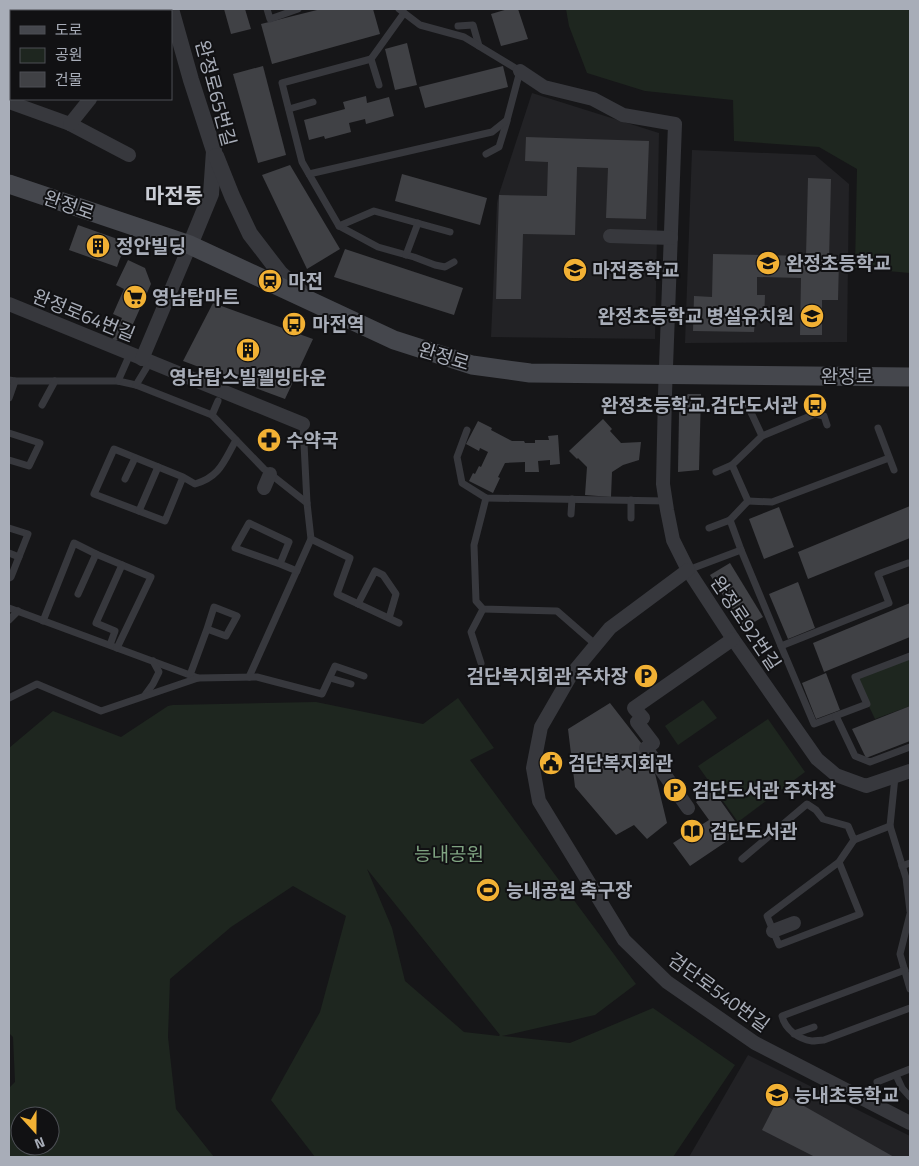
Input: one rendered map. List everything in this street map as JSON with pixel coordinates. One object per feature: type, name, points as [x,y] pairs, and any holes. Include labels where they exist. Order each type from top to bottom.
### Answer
[{"type":"main road","name":"완정로","points":[[9,184],[190,245],[394,340],[472,365],[530,373],[910,377]]},
{"type":"street","name":"완정로65번길","points":[[172,9],[191,80],[214,151],[211,194],[190,245]]},
{"type":"street","name":"완정로92번길","points":[[520,71],[544,87],[593,99],[623,115],[675,124],[663,484],[674,540],[688,570],[733,639],[817,759],[836,775],[866,786],[910,771]]},
{"type":"street","points":[[70,124],[89,100]]},
{"type":"street","points":[[9,102],[70,124],[129,155]]},
{"type":"street","points":[[214,151],[250,234],[280,273],[313,303]]},
{"type":"street","points":[[610,236],[671,238]]},
{"type":"street","name":"완정로64번길","points":[[9,304],[141,358],[190,245]]},
{"type":"street","points":[[141,358],[303,424]]},
{"type":"street","points":[[264,488],[270,474]]},
{"type":"street","name":"검단로540번길","points":[[688,570],[610,628],[571,675],[541,727],[533,768],[539,801],[624,940],[667,982],[755,1043],[910,1123]]},
{"type":"street","points":[[688,808],[646,748],[653,743],[637,722],[643,718],[634,708],[733,639]]},
{"type":"street","points":[[773,931],[794,923]]},
{"type":"lane","points":[[267,9],[270,19],[298,9]]},
{"type":"lane","points":[[454,262],[445,267],[435,265],[378,246],[339,226],[302,162],[282,83],[371,60],[402,11],[420,25],[464,37],[520,71],[499,147],[486,154]]},
{"type":"lane","points":[[458,26],[473,25],[479,46]]},
{"type":"lane","points":[[371,60],[379,85]]},
{"type":"lane","points":[[289,109],[313,102]]},
{"type":"lane","points":[[309,174],[492,132],[507,120]]},
{"type":"lane","points":[[339,226],[374,211],[450,232]]},
{"type":"lane","points":[[406,255],[418,223]]},
{"type":"lane","points":[[118,381],[141,358]]},
{"type":"lane","points":[[136,385],[141,358]]},
{"type":"lane","points":[[9,398],[12,381],[118,381],[136,385],[212,415],[270,474],[307,504]]},
{"type":"lane","points":[[42,405],[55,381]]},
{"type":"lane","points":[[212,415],[218,401]]},
{"type":"lane","points":[[748,406],[762,436]]},
{"type":"lane","points":[[716,472],[732,465],[762,436],[815,414],[824,416],[827,425]]},
{"type":"lane","points":[[249,677],[311,540],[307,504],[303,424]]},
{"type":"lane","points":[[878,428],[894,470]]},
{"type":"lane","points":[[467,430],[457,457],[462,483],[486,498],[666,501]]},
{"type":"lane","points":[[9,433],[40,443],[29,466],[9,460]]},
{"type":"lane","points":[[183,477],[164,521],[94,494],[114,449],[183,477],[195,484],[206,481],[216,474],[236,440]]},
{"type":"lane","points":[[125,479],[135,458]]},
{"type":"lane","points":[[748,500],[772,502],[889,458]]},
{"type":"lane","points":[[732,465],[748,500]]},
{"type":"lane","points":[[139,511],[158,467]]},
{"type":"lane","points":[[486,498],[474,545],[476,601],[484,609],[557,611],[596,645]]},
{"type":"lane","points":[[571,514],[572,499]]},
{"type":"lane","points":[[631,500],[631,518]]},
{"type":"lane","points":[[709,528],[730,520],[748,500]]},
{"type":"lane","points":[[730,520],[814,724],[867,704],[855,678],[910,656]]},
{"type":"lane","points":[[280,564],[289,542],[248,523],[235,548],[297,571]]},
{"type":"lane","points":[[9,528],[28,534],[9,578]]},
{"type":"lane","points":[[311,540],[350,558],[338,594],[399,623]]},
{"type":"lane","points":[[43,620],[74,543],[151,577],[114,647]]},
{"type":"lane","points":[[688,570],[741,550]]},
{"type":"lane","points":[[9,553],[19,557]]},
{"type":"lane","points":[[78,594],[96,554]]},
{"type":"lane","points":[[781,646],[889,602],[878,574],[910,563]]},
{"type":"lane","points":[[114,647],[115,631],[96,623],[122,565]]},
{"type":"lane","points":[[358,604],[375,571],[383,575],[396,594],[389,618]]},
{"type":"lane","points":[[194,676],[214,607],[237,616],[226,636],[208,629]]},
{"type":"lane","points":[[9,608],[194,676],[257,677],[322,694],[335,666],[364,676]]},
{"type":"lane","points":[[481,663],[471,632],[484,609]]},
{"type":"lane","points":[[9,620],[18,611]]},
{"type":"lane","points":[[144,696],[153,684],[158,672],[153,661]]},
{"type":"lane","points":[[9,698],[37,684],[101,710],[144,696],[194,676]]},
{"type":"lane","points":[[330,678],[351,684]]},
{"type":"lane","points":[[836,716],[855,756],[870,762],[910,747]]},
{"type":"lane","points":[[895,777],[890,826],[906,878],[910,913],[909,928],[900,954],[910,989]]},
{"type":"lane","points":[[742,859],[807,804],[816,810],[823,819],[848,826],[854,840]]},
{"type":"lane","points":[[839,862],[860,914],[779,945],[767,916],[839,862],[854,840],[890,826]]},
{"type":"lane","points":[[902,866],[910,862]]},
{"type":"lane","points":[[905,970],[782,1016],[784,1023],[794,1034],[811,1041],[824,1040],[910,1008]]},
{"type":"lane","points":[[794,1034],[814,1026]]},
{"type":"lane","points":[[877,1082],[910,1069]]},
{"type":"lane","points":[[896,1075],[902,1088],[910,1097]]},
{"type":"shaded area","name":"마전중학교","points":[[532,93],[659,133],[655,339],[491,337],[497,203]]},
{"type":"shaded area","name":"완정초등학교","points":[[692,150],[815,155],[849,184],[847,342],[685,343]]},
{"type":"shaded area","name":"능내초등학교","points":[[748,1055],[910,1136],[910,1157],[689,1157]]},
{"type":"green space","points":[[566,9],[910,9],[910,273],[855,268],[857,169],[819,147],[734,141],[733,100],[645,91],[587,73],[569,26]]},
{"type":"green space","points":[[910,656],[910,706],[875,719],[855,677]]},
{"type":"green space","name":"능내공원","points":[[458,698],[494,748],[470,760],[636,984],[595,1015],[502,1036],[570,1043],[653,1008],[735,1065],[673,1157],[315,1157],[271,1100],[320,1012],[346,916],[293,886],[231,927],[170,979],[168,1037],[176,1109],[214,1157],[9,1157],[9,1088],[15,1082],[13,1037],[9,1033],[9,748],[53,711],[121,737],[168,706],[173,705],[316,702],[423,724]],"holes":[[[367,869],[500,1035],[464,1032],[405,981],[392,928]]]},
{"type":"green space","points":[[703,700],[717,718],[678,745],[665,726]]},
{"type":"green space","points":[[768,719],[805,772],[738,822],[698,766]]},
{"type":"building","points":[[224,9],[245,9],[251,29],[231,34]]},
{"type":"building","points":[[321,9],[373,9],[380,34],[272,64],[261,24]]},
{"type":"building","points":[[508,9],[518,9],[528,39],[501,46],[491,14]]},
{"type":"building","points":[[407,43],[417,85],[395,90],[385,49]]},
{"type":"building","points":[[263,66],[286,155],[258,163],[233,74]]},
{"type":"building","points":[[503,66],[508,87],[425,108],[419,87]]},
{"type":"building","points":[[366,96],[367,103],[389,97],[394,116],[366,124],[365,119],[349,123],[351,132],[325,139],[324,136],[309,140],[304,120],[345,109],[343,102]]},
{"type":"building","points":[[526,137],[649,141],[646,219],[606,218],[608,168],[577,167],[575,235],[523,234],[521,299],[496,299],[499,195],[547,196],[548,162],[525,161]]},
{"type":"building","points":[[290,165],[340,249],[307,269],[262,175]]},
{"type":"building","points":[[402,174],[487,198],[480,225],[395,201]]},
{"type":"building","name":"완정초등학교","points":[[808,178],[831,179],[829,260],[839,260],[838,300],[822,300],[822,335],[800,335],[801,278],[757,277],[757,295],[765,295],[764,321],[755,321],[754,332],[693,331],[694,296],[712,297],[713,254],[806,256]]},
{"type":"building","name":"정안빌딩","points":[[78,225],[126,242],[117,267],[69,250]]},
{"type":"building","points":[[345,249],[463,288],[454,315],[334,277]]},
{"type":"building","points":[[128,260],[145,268],[151,284],[129,333],[115,341],[112,340],[122,318],[113,314],[124,289],[116,285]]},
{"type":"building","name":"영남탑스빌웰빙타운","points":[[213,303],[313,339],[285,399],[183,361]]},
{"type":"building","points":[[688,394],[701,394],[699,470],[678,472],[679,414],[681,401]]},
{"type":"building","points":[[603,419],[612,429],[610,431],[621,443],[641,442],[639,460],[623,465],[612,472],[611,497],[585,495],[587,467],[569,451]]},
{"type":"building","points":[[478,421],[512,441],[535,443],[535,440],[549,440],[548,436],[558,435],[560,464],[550,465],[550,460],[538,461],[539,472],[525,472],[525,462],[505,463],[493,493],[469,481],[479,466],[481,467],[488,452],[480,448],[479,451],[466,444]]},
{"type":"building","points":[[910,506],[910,538],[808,579],[798,552]]},
{"type":"building","points":[[779,507],[794,547],[764,559],[749,519]]},
{"type":"building","points":[[730,563],[763,617],[744,628],[710,575]]},
{"type":"building","points":[[798,582],[815,628],[788,639],[769,594]]},
{"type":"building","points":[[910,603],[910,637],[824,672],[813,643]]},
{"type":"building","points":[[826,673],[840,710],[816,719],[802,683]]},
{"type":"building","name":"검단복지회관","points":[[610,703],[645,748],[652,761],[667,823],[647,839],[634,825],[616,835],[575,787],[568,729]]},
{"type":"building","points":[[910,706],[910,741],[866,758],[852,729]]},
{"type":"building","name":"검단도서관","points":[[713,790],[742,831],[690,866],[673,843],[709,820],[696,802]]},
{"type":"building","points":[[781,1093],[894,1157],[815,1157],[762,1130]]},
{"type":"place","name":"정안빌딩","points":[[98,246]]},
{"type":"place","name":"완정초등학교","points":[[768,263]]},
{"type":"place","name":"마전중학교","points":[[575,270]]},
{"type":"place","name":"마전","points":[[270,281]]},
{"type":"place","name":"영남탑마트","points":[[135,297]]},
{"type":"place","name":"완정초등학교 병설유치원","points":[[812,316]]},
{"type":"place","name":"마전역","points":[[294,324]]},
{"type":"place","name":"영남탑스빌웰빙타운","points":[[248,350]]},
{"type":"place","name":"완정초등학교.검단도서관","points":[[815,405]]},
{"type":"place","name":"수약국","points":[[269,440]]},
{"type":"place","name":"검단복지회관 주차장","points":[[646,676]]},
{"type":"place","name":"검단복지회관","points":[[551,763]]},
{"type":"place","name":"검단도서관 주차장","points":[[675,790]]},
{"type":"place","name":"검단도서관","points":[[692,831]]},
{"type":"place","name":"능내공원 축구장","points":[[488,890]]},
{"type":"place","name":"능내초등학교","points":[[777,1095]]},
{"type":"district","name":"마전동","points":[[174,196]]}]
